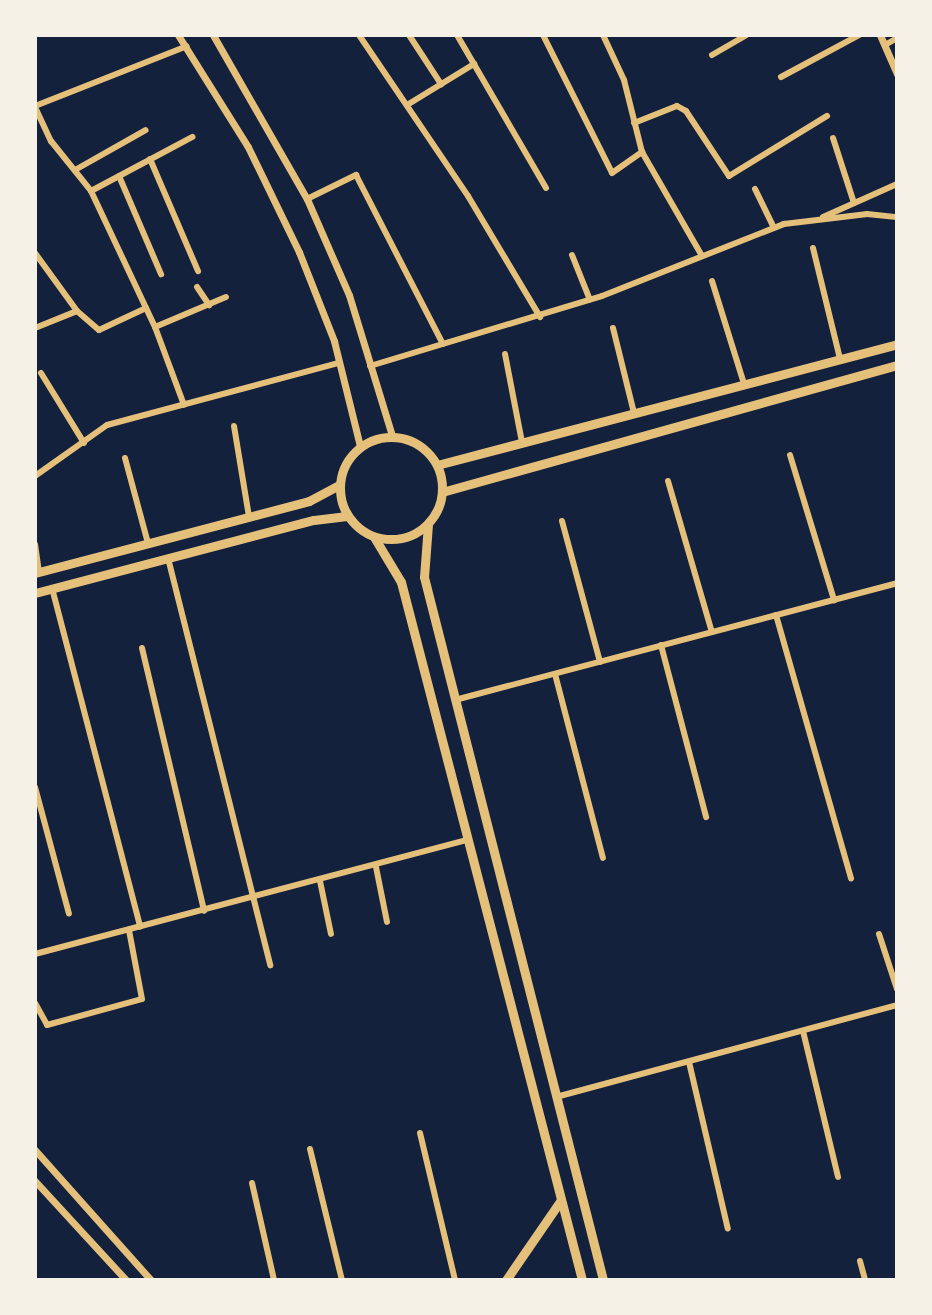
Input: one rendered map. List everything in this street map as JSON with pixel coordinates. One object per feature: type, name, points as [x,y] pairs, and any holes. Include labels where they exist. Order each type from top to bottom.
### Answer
[{"type":"main road","points":[[437,465],[897,344]]},
{"type":"main road","points":[[442,492],[897,365]]},
{"type":"main road","points":[[582,1280],[401,582],[374,537],[347,516],[339,485],[346,463],[360,446],[392,436],[426,450],[437,465],[442,492],[428,524],[424,577],[604,1280]]},
{"type":"main road","points":[[37,572],[309,501],[339,485]]},
{"type":"main road","points":[[35,593],[314,520],[347,516]]},
{"type":"main road","points":[[374,537],[403,537],[428,524]]},
{"type":"main road","points":[[506,1280],[561,1200]]},
{"type":"street","points":[[178,35],[248,147],[299,252],[339,363],[360,446]]},
{"type":"street","points":[[213,35],[307,199],[349,295],[392,436]]},
{"type":"street","points":[[359,35],[407,105],[540,317]]},
{"type":"street","points":[[410,35],[441,85]]},
{"type":"street","points":[[457,35],[546,188]]},
{"type":"street","points":[[543,35],[612,173],[642,152]]},
{"type":"street","points":[[603,35],[624,80],[642,152],[702,256]]},
{"type":"street","points":[[712,55],[746,35]]},
{"type":"street","points":[[782,77],[859,35]]},
{"type":"street","points":[[880,35],[897,74]]},
{"type":"street","points":[[885,45],[897,38]]},
{"type":"street","points":[[184,405],[156,327],[91,191],[51,141],[35,107],[187,46]]},
{"type":"street","points":[[407,105],[474,64]]},
{"type":"street","points":[[634,123],[677,106],[686,111],[729,176],[827,116]]},
{"type":"street","points":[[75,170],[146,130]]},
{"type":"street","points":[[91,191],[192,137]]},
{"type":"street","points":[[833,138],[854,203]]},
{"type":"street","points":[[150,159],[198,271]]},
{"type":"street","points":[[307,199],[356,175],[443,344]]},
{"type":"street","points":[[119,176],[161,274]]},
{"type":"street","points":[[818,220],[897,184]]},
{"type":"street","points":[[755,189],[774,228]]},
{"type":"street","points":[[370,366],[590,300],[774,228],[867,214],[897,217]]},
{"type":"street","points":[[813,248],[840,359]]},
{"type":"street","points":[[35,253],[77,312],[99,330],[146,308]]},
{"type":"street","points":[[572,255],[590,300]]},
{"type":"street","points":[[712,281],[744,384]]},
{"type":"street","points":[[197,287],[209,305]]},
{"type":"street","points":[[156,327],[226,297]]},
{"type":"street","points":[[35,328],[77,312]]},
{"type":"street","points":[[613,328],[634,413]]},
{"type":"street","points":[[505,354],[522,442]]},
{"type":"street","points":[[35,476],[107,425],[339,363]]},
{"type":"street","points":[[41,373],[84,443]]},
{"type":"street","points":[[234,426],[249,517]]},
{"type":"street","points":[[790,455],[834,600]]},
{"type":"street","points":[[125,458],[148,543]]},
{"type":"street","points":[[668,481],[712,632]]},
{"type":"street","points":[[562,522],[600,662]]},
{"type":"street","points":[[35,544],[37,572]]},
{"type":"street","points":[[168,558],[271,965]]},
{"type":"street","points":[[455,700],[897,584]]},
{"type":"street","points":[[52,588],[140,927]]},
{"type":"street","points":[[776,615],[851,879]]},
{"type":"street","points":[[661,646],[706,817]]},
{"type":"street","points":[[142,648],[204,911]]},
{"type":"street","points":[[555,674],[603,858]]},
{"type":"street","points":[[35,787],[69,915]]},
{"type":"street","points":[[35,954],[376,867],[468,839]]},
{"type":"street","points":[[376,867],[387,922]]},
{"type":"street","points":[[320,881],[331,934]]},
{"type":"street","points":[[35,1003],[47,1025],[142,999],[129,930]]},
{"type":"street","points":[[879,934],[897,989]]},
{"type":"street","points":[[556,1097],[897,1005]]},
{"type":"street","points":[[803,1031],[838,1177]]},
{"type":"street","points":[[688,1062],[728,1230]]},
{"type":"street","points":[[420,1133],[455,1280]]},
{"type":"street","points":[[310,1149],[342,1280]]},
{"type":"street","points":[[35,1150],[151,1280]]},
{"type":"street","points":[[35,1181],[126,1280]]},
{"type":"street","points":[[252,1183],[274,1280]]},
{"type":"street","points":[[860,1261],[865,1280]]}]
